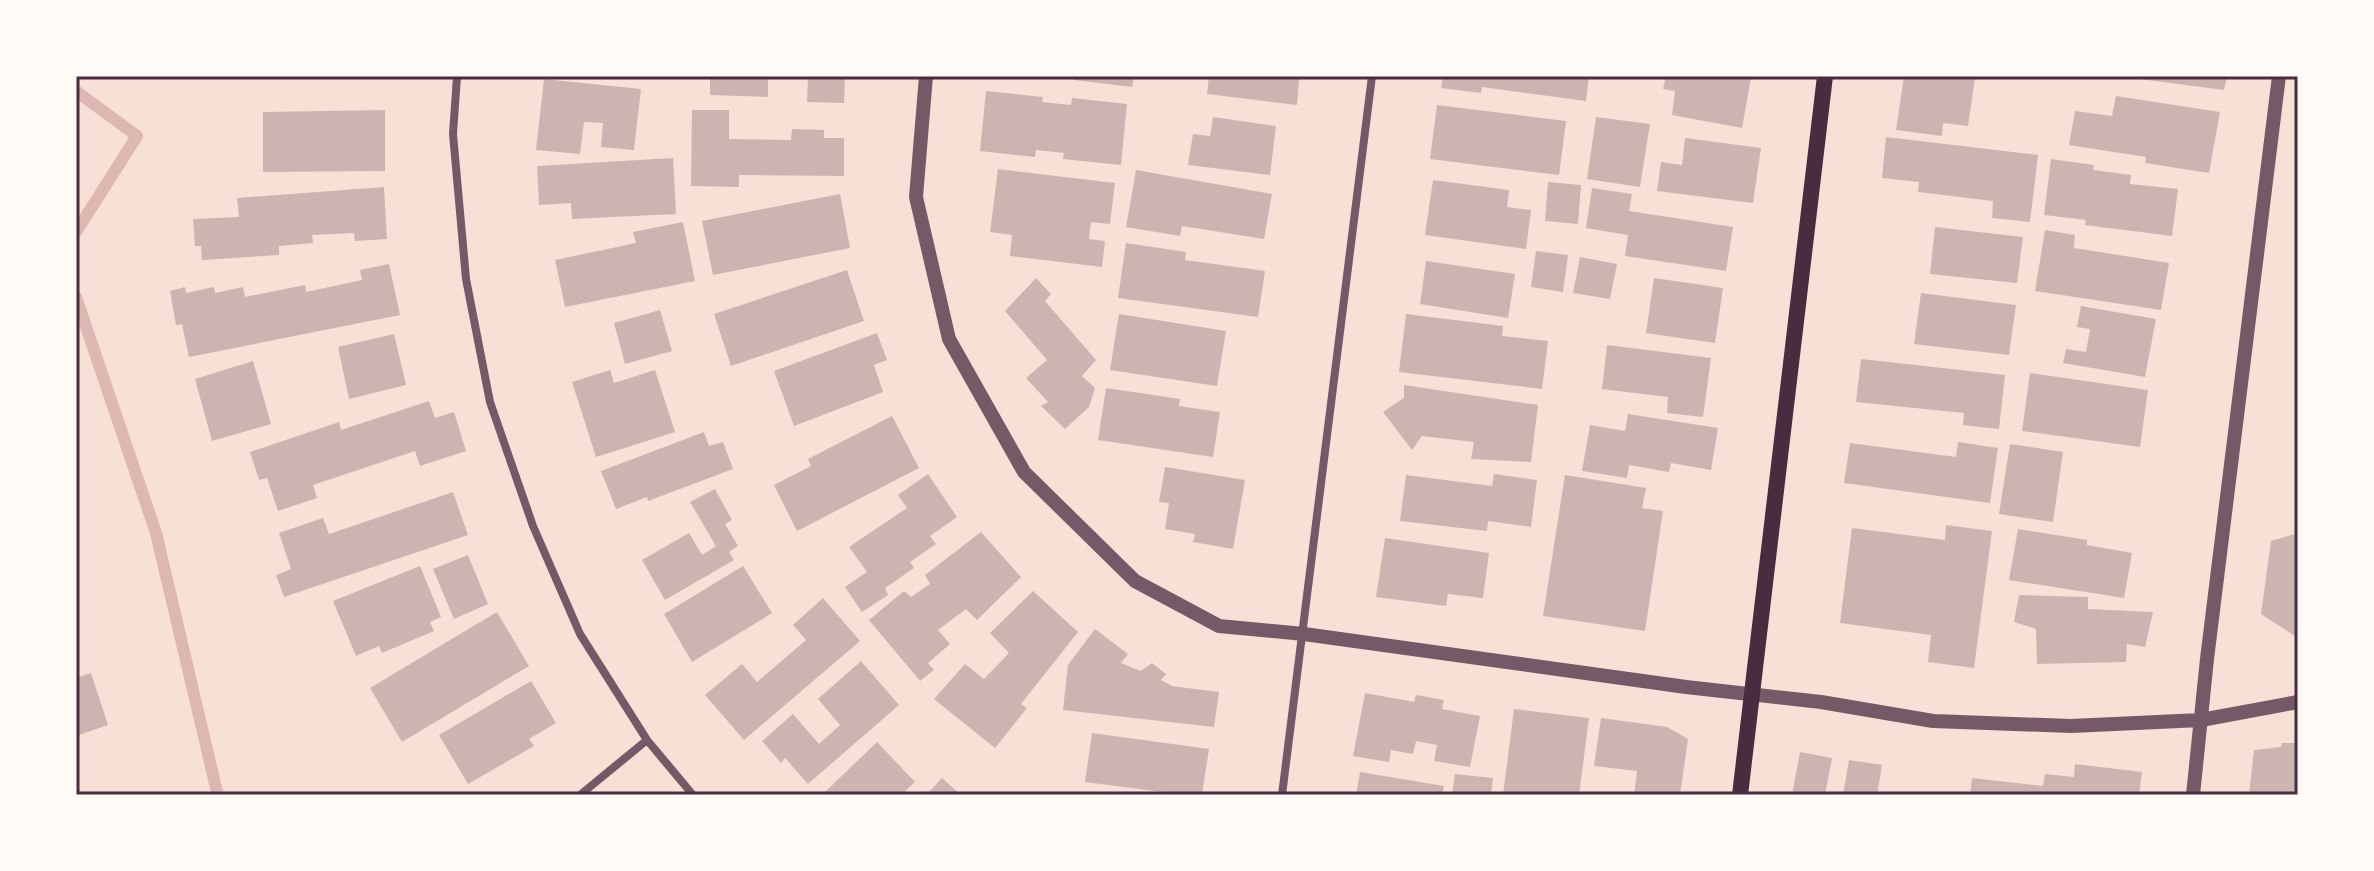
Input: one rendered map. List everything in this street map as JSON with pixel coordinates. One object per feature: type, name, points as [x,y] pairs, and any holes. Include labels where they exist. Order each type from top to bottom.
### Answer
[{"type":"main road","points":[[1740,795],[1825,76]]},
{"type":"street","points":[[457,76],[453,134],[466,279],[490,402],[533,526],[580,634],[647,740],[693,795]]},
{"type":"street","points":[[926,76],[916,197],[949,339],[1024,472],[1135,581],[1219,626],[1304,634],[1821,702],[1933,721],[2071,726],[2201,720],[2298,702]]},
{"type":"street","points":[[1282,795],[1372,76]]},
{"type":"street","points":[[2193,795],[2279,76]]},
{"type":"street","points":[[580,795],[647,740]]},
{"type":"building","points":[[710,76],[768,76],[768,97],[710,95]]},
{"type":"building","points":[[808,76],[845,76],[844,103],[807,102]]},
{"type":"building","points":[[1074,76],[1134,76],[1132,87],[1074,80]]},
{"type":"building","points":[[1209,76],[1287,76],[1299,79],[1297,105],[1207,94]]},
{"type":"building","points":[[1443,76],[1589,76],[1586,101],[1482,87],[1481,93],[1441,88]]},
{"type":"building","points":[[1666,76],[1751,78],[1742,128],[1672,115],[1675,91],[1663,89]]},
{"type":"building","points":[[1904,76],[1975,78],[1968,126],[1943,123],[1942,136],[1896,130]]},
{"type":"building","points":[[2132,76],[2227,76],[2224,90]]},
{"type":"building","points":[[544,79],[641,89],[634,150],[601,147],[603,123],[584,122],[580,154],[536,150]]},
{"type":"building","points":[[986,91],[1043,97],[1042,102],[1071,105],[1072,98],[1127,104],[1121,165],[1063,159],[1064,153],[1036,150],[1035,157],[980,151]]},
{"type":"building","points":[[2116,96],[2220,112],[2209,173],[2145,163],[2146,157],[2069,145],[2075,111],[2112,116]]},
{"type":"building","points":[[1437,105],[1566,121],[1559,175],[1430,159]]},
{"type":"building","points":[[385,110],[385,171],[263,172],[263,112]]},
{"type":"building","points":[[692,110],[729,110],[729,139],[791,140],[792,129],[824,130],[824,138],[844,138],[844,176],[739,175],[739,187],[691,186]]},
{"type":"building","points":[[1213,117],[1276,126],[1270,175],[1188,165],[1193,134],[1210,136]]},
{"type":"building","points":[[1596,117],[1650,124],[1640,187],[1587,179]]},
{"type":"building","points":[[1886,137],[2038,155],[2030,222],[1992,218],[1993,201],[1918,192],[1919,182],[1882,178]]},
{"type":"building","points":[[1685,138],[1761,148],[1753,203],[1657,191],[1661,162],[1682,165]]},
{"type":"building","points":[[673,158],[676,214],[572,219],[571,203],[539,205],[537,166]]},
{"type":"building","points":[[2051,159],[2094,165],[2093,170],[2131,175],[2130,184],[2178,189],[2172,236],[2085,225],[2086,220],[2044,215]]},
{"type":"building","points":[[998,169],[1115,183],[1110,224],[1091,222],[1089,239],[1105,241],[1102,267],[1010,256],[1012,235],[990,232]]},
{"type":"building","points":[[1136,170],[1272,194],[1264,239],[1182,226],[1180,236],[1126,227]]},
{"type":"building","points":[[1433,180],[1509,190],[1507,207],[1531,210],[1526,249],[1425,235]]},
{"type":"building","points":[[1548,182],[1581,185],[1578,224],[1545,221]]},
{"type":"building","points":[[384,187],[387,239],[355,241],[354,233],[312,235],[313,243],[279,246],[279,255],[202,260],[201,246],[195,246],[193,219],[239,217],[237,198]]},
{"type":"building","points":[[1592,188],[1632,194],[1629,211],[1733,227],[1726,271],[1625,256],[1628,235],[1586,228]]},
{"type":"building","points":[[840,194],[850,248],[713,275],[702,221]]},
{"type":"building","points":[[683,222],[695,281],[565,307],[555,260],[636,243],[633,232]]},
{"type":"building","points":[[1935,227],[2023,237],[2017,283],[1930,274]]},
{"type":"building","points":[[2045,230],[2075,235],[2074,248],[2169,263],[2161,310],[2035,291]]},
{"type":"building","points":[[1126,243],[1186,252],[1185,260],[1265,271],[1258,317],[1118,298]]},
{"type":"building","points":[[1536,251],[1568,255],[1563,292],[1531,287]]},
{"type":"building","points":[[1580,257],[1617,264],[1610,299],[1573,293]]},
{"type":"building","points":[[1426,261],[1515,274],[1508,318],[1420,304]]},
{"type":"building","points":[[389,264],[400,315],[189,357],[182,324],[176,325],[170,291],[185,287],[186,293],[214,287],[215,293],[243,287],[245,297],[305,285],[306,292],[362,280],[360,270]]},
{"type":"building","points":[[847,270],[864,321],[731,366],[714,314]]},
{"type":"building","points":[[1036,278],[1051,294],[1045,301],[1096,360],[1082,376],[1095,388],[1089,407],[1065,429],[1041,406],[1048,402],[1026,378],[1047,360],[1005,311]]},
{"type":"building","points":[[1654,278],[1723,288],[1715,343],[1646,333]]},
{"type":"building","points":[[1921,293],[2016,305],[2009,355],[1914,344]]},
{"type":"building","points":[[2081,306],[2156,319],[2145,377],[2063,363],[2066,349],[2086,352],[2090,329],[2077,327]]},
{"type":"building","points":[[660,310],[672,351],[625,364],[614,323]]},
{"type":"building","points":[[1119,314],[1226,331],[1217,386],[1110,370]]},
{"type":"building","points":[[1406,314],[1503,326],[1502,336],[1548,341],[1542,389],[1399,372]]},
{"type":"building","points":[[877,333],[887,360],[874,365],[883,392],[794,426],[774,371]]},
{"type":"building","points":[[394,334],[406,385],[349,399],[338,347]]},
{"type":"building","points":[[1607,345],[1711,358],[1703,417],[1667,413],[1668,397],[1602,389]]},
{"type":"building","points":[[1861,359],[2005,375],[1999,429],[1963,425],[1964,413],[1856,402]]},
{"type":"building","points":[[253,361],[271,424],[212,441],[195,379]]},
{"type":"building","points":[[610,370],[614,383],[655,370],[675,432],[596,457],[572,382]]},
{"type":"building","points":[[2030,373],[2148,390],[2140,447],[2022,431]]},
{"type":"building","points":[[1404,385],[1538,405],[1531,462],[1471,459],[1474,442],[1422,436],[1412,450],[1383,412],[1404,398]]},
{"type":"building","points":[[1106,388],[1180,399],[1179,406],[1220,412],[1213,457],[1098,440]]},
{"type":"building","points":[[429,401],[435,418],[454,412],[466,451],[420,466],[415,451],[313,485],[317,498],[278,511],[267,478],[259,480],[250,452],[339,422],[341,430]]},
{"type":"building","points":[[1628,414],[1718,428],[1711,470],[1671,463],[1669,472],[1629,465],[1627,478],[1582,471],[1590,425],[1625,431]]},
{"type":"building","points":[[892,416],[919,468],[797,531],[774,485],[811,466],[808,459]]},
{"type":"building","points":[[704,432],[709,446],[723,442],[733,469],[648,501],[647,497],[616,509],[601,471]]},
{"type":"building","points":[[1958,442],[1998,448],[1990,503],[1844,483],[1850,443],[1956,457]]},
{"type":"building","points":[[2010,444],[2063,452],[2053,522],[1999,514]]},
{"type":"building","points":[[1165,467],[1245,480],[1233,549],[1193,542],[1195,534],[1165,529],[1169,503],[1159,502]]},
{"type":"building","points":[[928,474],[957,517],[930,536],[936,544],[910,562],[914,568],[885,588],[888,595],[862,612],[845,587],[867,572],[849,547],[907,508],[898,495]]},
{"type":"building","points":[[1494,474],[1537,480],[1531,527],[1488,521],[1487,531],[1400,521],[1406,475],[1492,486]]},
{"type":"building","points":[[1565,475],[1646,488],[1642,508],[1663,511],[1645,631],[1543,616]]},
{"type":"building","points":[[715,489],[732,520],[725,524],[738,546],[729,552],[734,560],[665,600],[642,560],[689,533],[702,555],[716,546],[690,502]]},
{"type":"building","points":[[453,492],[468,535],[284,597],[276,575],[291,569],[279,533],[323,518],[329,534]]},
{"type":"building","points":[[1946,525],[1992,531],[1974,668],[1928,662],[1931,635],[1840,623],[1852,528],[1945,540]]},
{"type":"building","points":[[2018,529],[2087,540],[2087,545],[2132,553],[2124,598],[2009,580]]},
{"type":"building","points":[[981,532],[1021,577],[977,620],[966,609],[938,630],[950,644],[928,663],[934,670],[920,681],[869,620],[904,591],[911,597],[930,584],[925,575]]},
{"type":"building","points":[[2298,533],[2298,638],[2261,614],[2271,541]]},
{"type":"building","points":[[1385,538],[1489,553],[1483,598],[1448,594],[1446,606],[1376,597]]},
{"type":"building","points":[[468,555],[488,604],[454,619],[433,569]]},
{"type":"building","points":[[420,566],[441,617],[430,622],[434,631],[382,653],[379,646],[356,656],[333,601]]},
{"type":"building","points":[[743,566],[772,613],[692,662],[664,614]]},
{"type":"building","points":[[1033,591],[1078,632],[1021,704],[1027,708],[995,748],[934,699],[965,664],[984,679],[1009,653],[990,633]]},
{"type":"building","points":[[2019,595],[2088,597],[2088,609],[2153,612],[2145,647],[2127,644],[2126,662],[2037,664],[2036,629],[2014,622]]},
{"type":"building","points":[[823,598],[860,641],[744,740],[705,695],[742,664],[757,682],[806,640],[793,625]]},
{"type":"building","points":[[497,612],[529,666],[402,742],[370,688]]},
{"type":"building","points":[[1095,629],[1128,654],[1121,663],[1141,671],[1152,663],[1166,674],[1161,680],[1172,686],[1219,692],[1214,727],[1063,710],[1068,665]]},
{"type":"building","points":[[861,661],[899,705],[808,784],[785,758],[781,763],[762,741],[793,714],[819,744],[840,725],[818,699]]},
{"type":"building","points":[[91,673],[108,725],[76,736],[76,678]]},
{"type":"building","points":[[531,681],[556,723],[529,739],[534,746],[468,784],[439,735]]},
{"type":"building","points":[[1365,693],[1414,702],[1416,695],[1444,700],[1442,709],[1480,716],[1470,767],[1434,761],[1437,745],[1416,741],[1413,754],[1391,750],[1389,762],[1353,756]]},
{"type":"building","points":[[1514,709],[1589,718],[1579,795],[1503,795]]},
{"type":"building","points":[[1601,718],[1667,727],[1688,739],[1680,795],[1634,795],[1637,771],[1594,766]]},
{"type":"building","points":[[1092,733],[1209,749],[1202,795],[1085,782]]},
{"type":"building","points":[[877,742],[915,782],[901,795],[827,795],[825,792]]},
{"type":"building","points":[[2282,743],[2298,743],[2298,795],[2249,795],[2254,750],[2281,747]]},
{"type":"building","points":[[1800,752],[1832,758],[1825,795],[1792,795]]},
{"type":"building","points":[[1849,760],[1882,765],[1877,795],[1843,795]]},
{"type":"building","points":[[2075,764],[2142,772],[2139,795],[1970,795],[1972,778],[2043,786],[2045,774],[2074,777]]},
{"type":"building","points":[[1360,772],[1444,786],[1442,795],[1356,795]]},
{"type":"building","points":[[1455,774],[1493,778],[1491,795],[1452,795]]},
{"type":"building","points":[[942,778],[961,795],[926,795]]},
{"type":"waterway","points":[[76,91],[137,136],[76,232]]},
{"type":"waterway","points":[[76,297],[156,533],[216,795]]}]
